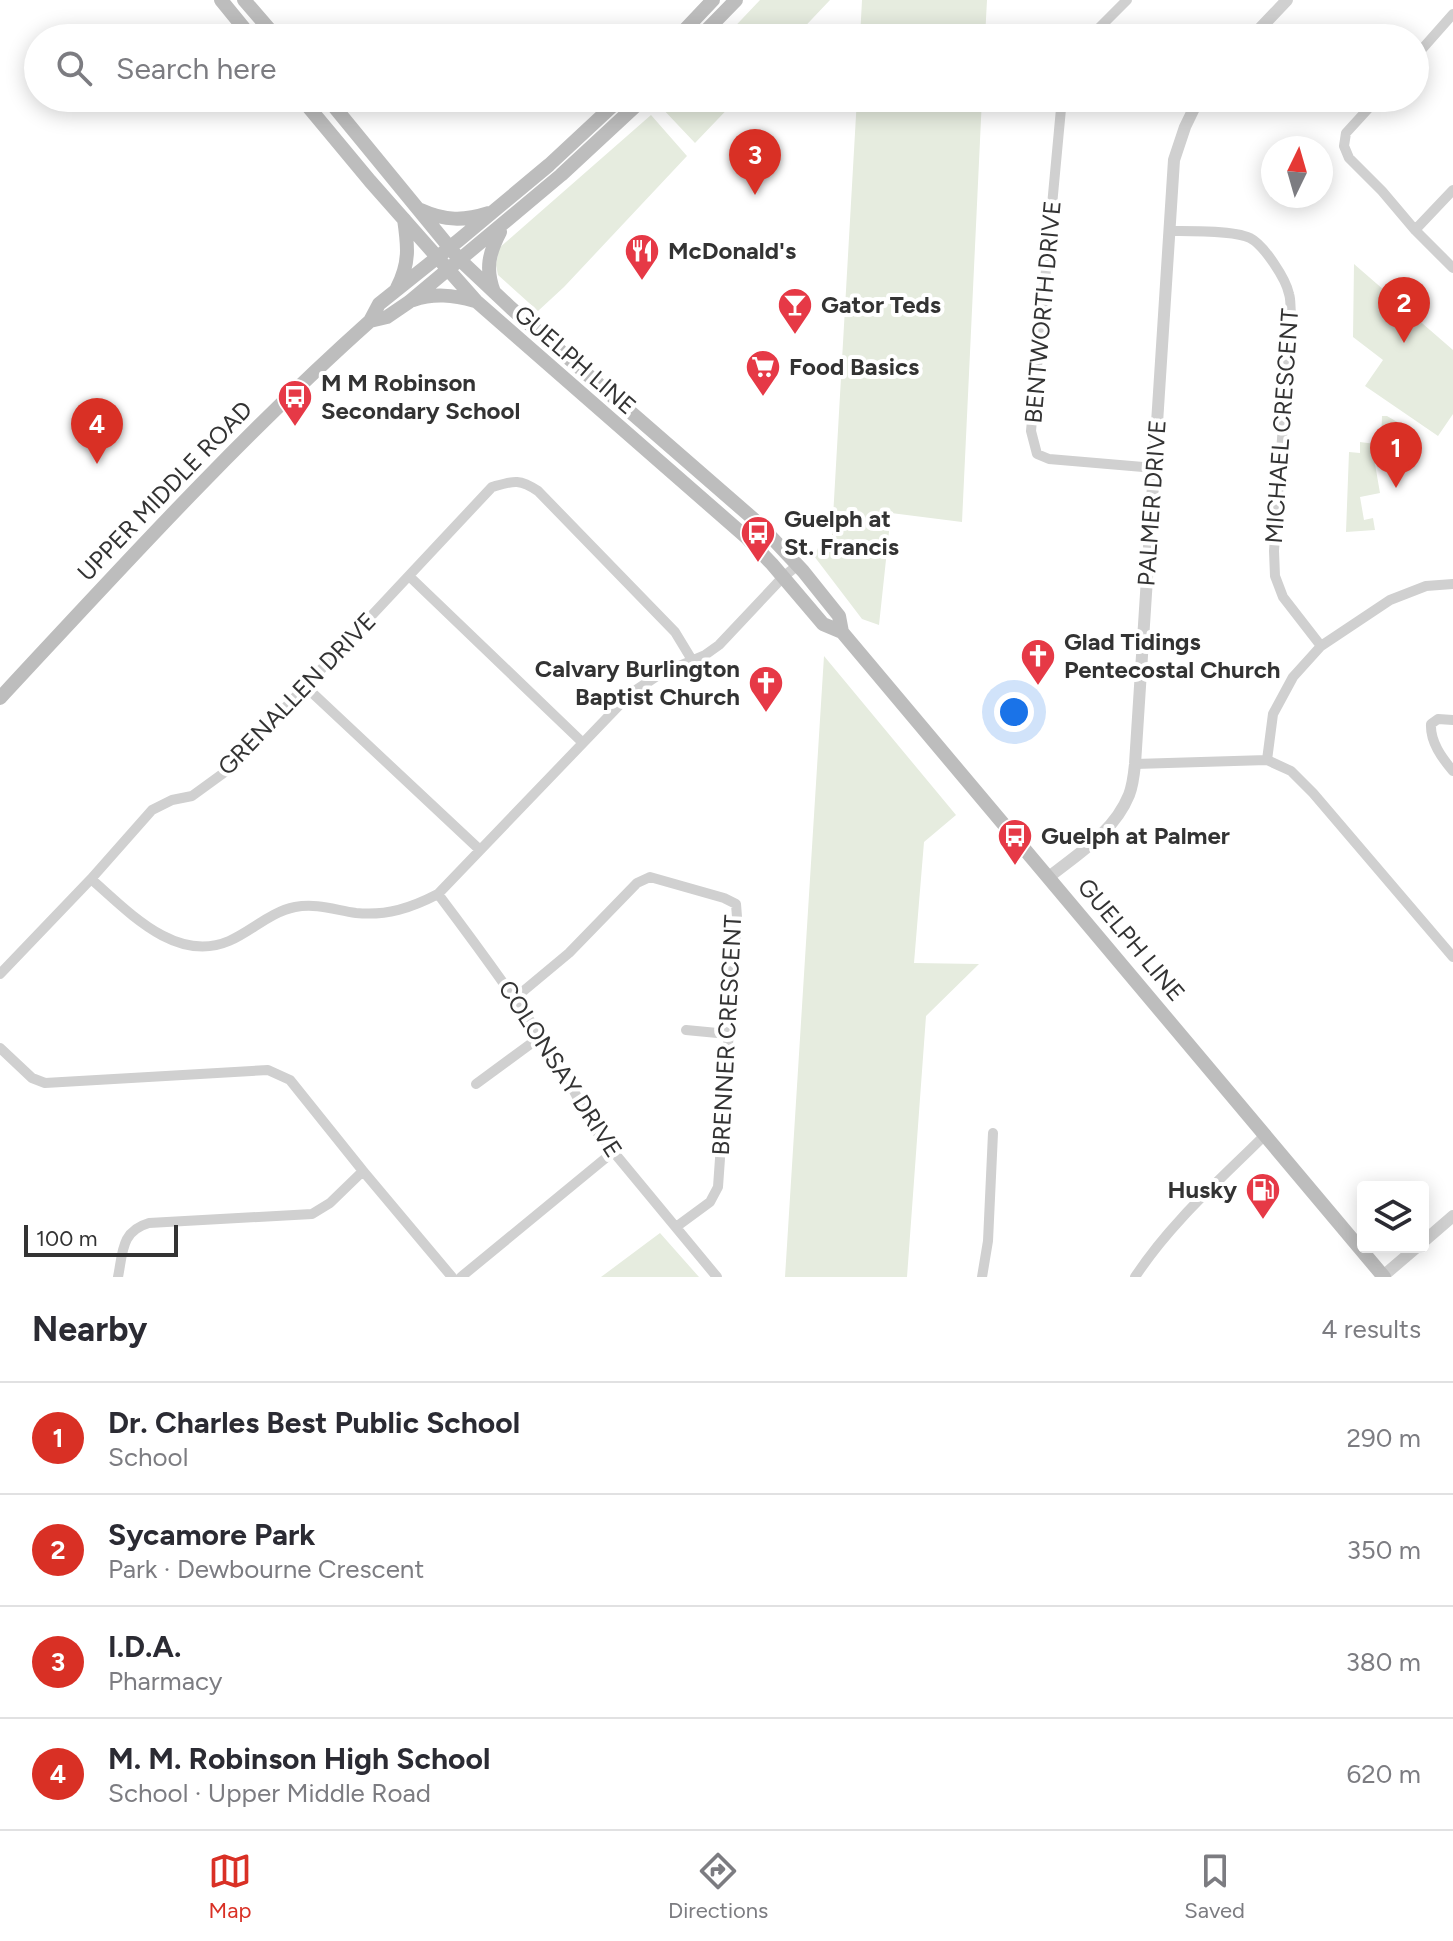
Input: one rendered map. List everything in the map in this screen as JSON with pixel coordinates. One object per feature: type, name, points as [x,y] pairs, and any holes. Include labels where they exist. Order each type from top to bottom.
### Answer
[{"type":"main road","points":[[221,0],[241,24]]},
{"type":"main road","points":[[244,0],[265,24]]},
{"type":"main road","points":[[690,24],[713,0]]},
{"type":"main road","points":[[713,24],[736,0]]},
{"type":"main road","name":"GUELPH LINE","points":[[313,112],[476,301],[746,537],[823,624],[842,632],[1384,1276]]},
{"type":"main road","name":"GUELPH LINE","points":[[339,112],[454,254],[758,523],[798,565],[839,616],[842,632]]},
{"type":"main road","name":"UPPER MIDDLE ROAD","points":[[499,217],[606,112]]},
{"type":"main road","name":"UPPER MIDDLE ROAD","points":[[0,698],[202,482],[265,418],[370,321],[379,304],[437,258],[454,254],[499,217],[561,175],[629,112]]},
{"type":"main road","points":[[419,209],[434,216],[456,220],[478,216],[499,217],[489,257],[494,292]]},
{"type":"main road","points":[[394,292],[408,258],[403,219]]},
{"type":"main road","name":"UPPER MIDDLE ROAD","points":[[370,321],[387,317],[409,302],[447,270],[454,254]]},
{"type":"main road","points":[[409,302],[440,295],[476,301]]},
{"type":"main road","points":[[627,433],[661,438]]},
{"type":"street","points":[[1103,24],[1127,0]]},
{"type":"street","points":[[1264,24],[1287,0]]},
{"type":"street","points":[[1429,41],[1453,14]]},
{"type":"street","name":"BENTWORTH DRIVE","points":[[1061,112],[1032,421],[1033,445],[1037,454],[1049,459],[1155,468]]},
{"type":"street","name":"PALMER DRIVE","points":[[1049,877],[1108,830],[1131,792],[1174,160],[1192,112]]},
{"type":"street","points":[[1365,112],[1346,133],[1344,146],[1349,158],[1453,268]]},
{"type":"street","points":[[1415,230],[1453,190]]},
{"type":"street","name":"MICHAEL CRESCENT","points":[[1169,231],[1250,238],[1277,269],[1290,295],[1275,576],[1283,597],[1321,646]]},
{"type":"street","name":"GRENALLEN DRIVE","points":[[0,974],[152,810],[172,800],[192,796],[218,777],[492,487],[525,481],[538,491],[675,632],[692,660]]},
{"type":"street","points":[[91,879],[147,927],[186,944],[203,946],[226,942],[271,916],[294,907],[321,905],[384,914],[414,906],[438,894],[582,742],[642,684],[705,655],[719,645],[798,565]]},
{"type":"street","points":[[409,576],[582,742]]},
{"type":"street","points":[[1267,760],[1273,714],[1293,677],[1321,646],[1390,600],[1426,586],[1453,584]]},
{"type":"street","points":[[306,687],[480,850]]},
{"type":"street","points":[[1453,720],[1438,719],[1431,724],[1436,746],[1453,771]]},
{"type":"street","points":[[1135,764],[1267,760],[1291,771],[1453,957]]},
{"type":"street","name":"BRENNER CRESCENT","points":[[515,998],[569,953],[637,883],[650,877],[736,904],[718,1187],[710,1202],[676,1227]]},
{"type":"street","name":"COLONSAY DRIVE","points":[[438,894],[515,998],[555,1058],[582,1109],[613,1152],[717,1277]]},
{"type":"street","points":[[686,1030],[728,1034]]},
{"type":"street","points":[[476,1084],[540,1037]]},
{"type":"street","points":[[0,1048],[32,1078],[45,1083],[268,1070],[290,1080],[452,1277]]},
{"type":"street","points":[[982,1277],[988,1241],[993,1133]]},
{"type":"street","points":[[1135,1277],[1152,1250],[1181,1218],[1266,1134]]},
{"type":"street","points":[[461,1277],[613,1152]]},
{"type":"street","points":[[118,1277],[127,1237],[138,1227],[149,1223],[312,1214],[330,1203],[363,1171]]},
{"type":"street","points":[[1429,1237],[1453,1216]]},
{"type":"street","points":[[1384,1276],[1410,1253]]},
{"type":"shaded area","points":[[760,0],[830,0],[807,24],[737,24]]},
{"type":"shaded area","points":[[862,0],[987,0],[986,24],[861,24]]},
{"type":"shaded area","points":[[666,112],[725,112],[695,143]]},
{"type":"shaded area","points":[[856,112],[981,112],[962,522],[891,513],[879,625],[862,619],[814,556],[819,546],[832,535]]},
{"type":"shaded area","points":[[651,115],[687,156],[538,311],[498,275],[499,248]]},
{"type":"shaded area","points":[[1354,264],[1453,350],[1453,414],[1438,436],[1365,386],[1383,360],[1353,337]]},
{"type":"shaded area","points":[[1382,416],[1399,423],[1397,454],[1386,456],[1386,462],[1375,464],[1380,493],[1360,497],[1364,520],[1373,518],[1375,530],[1346,532],[1349,452],[1360,453],[1360,442],[1383,445]]},
{"type":"shaded area","points":[[824,656],[956,815],[924,842],[914,963],[979,964],[926,1016],[907,1277],[785,1277]]},
{"type":"shaded area","points":[[660,1233],[699,1277],[601,1277]]},
{"type":"place","name":"I.D.A.","points":[[755,195]]},
{"type":"place","name":"McDonald's","points":[[642,282]]},
{"type":"place","name":"Gator Teds","points":[[795,336]]},
{"type":"place","name":"Sycamore Park","points":[[1404,343]]},
{"type":"place","name":"Food Basics","points":[[763,398]]},
{"type":"place","name":"M M Robinson Secondary School","points":[[295,428]]},
{"type":"place","name":"M. M. Robinson High School","points":[[97,464]]},
{"type":"place","name":"Dr. Charles Best Public School","points":[[1396,488]]},
{"type":"place","name":"Guelph at St. Francis","points":[[758,564]]},
{"type":"place","name":"Glad Tidings Pentecostal Church","points":[[1038,687]]},
{"type":"place","name":"Calvary Burlington Baptist Church","points":[[766,714]]},
{"type":"place","name":"Guelph at Palmer","points":[[1015,867]]},
{"type":"place","name":"Husky","points":[[1263,1221]]}]
